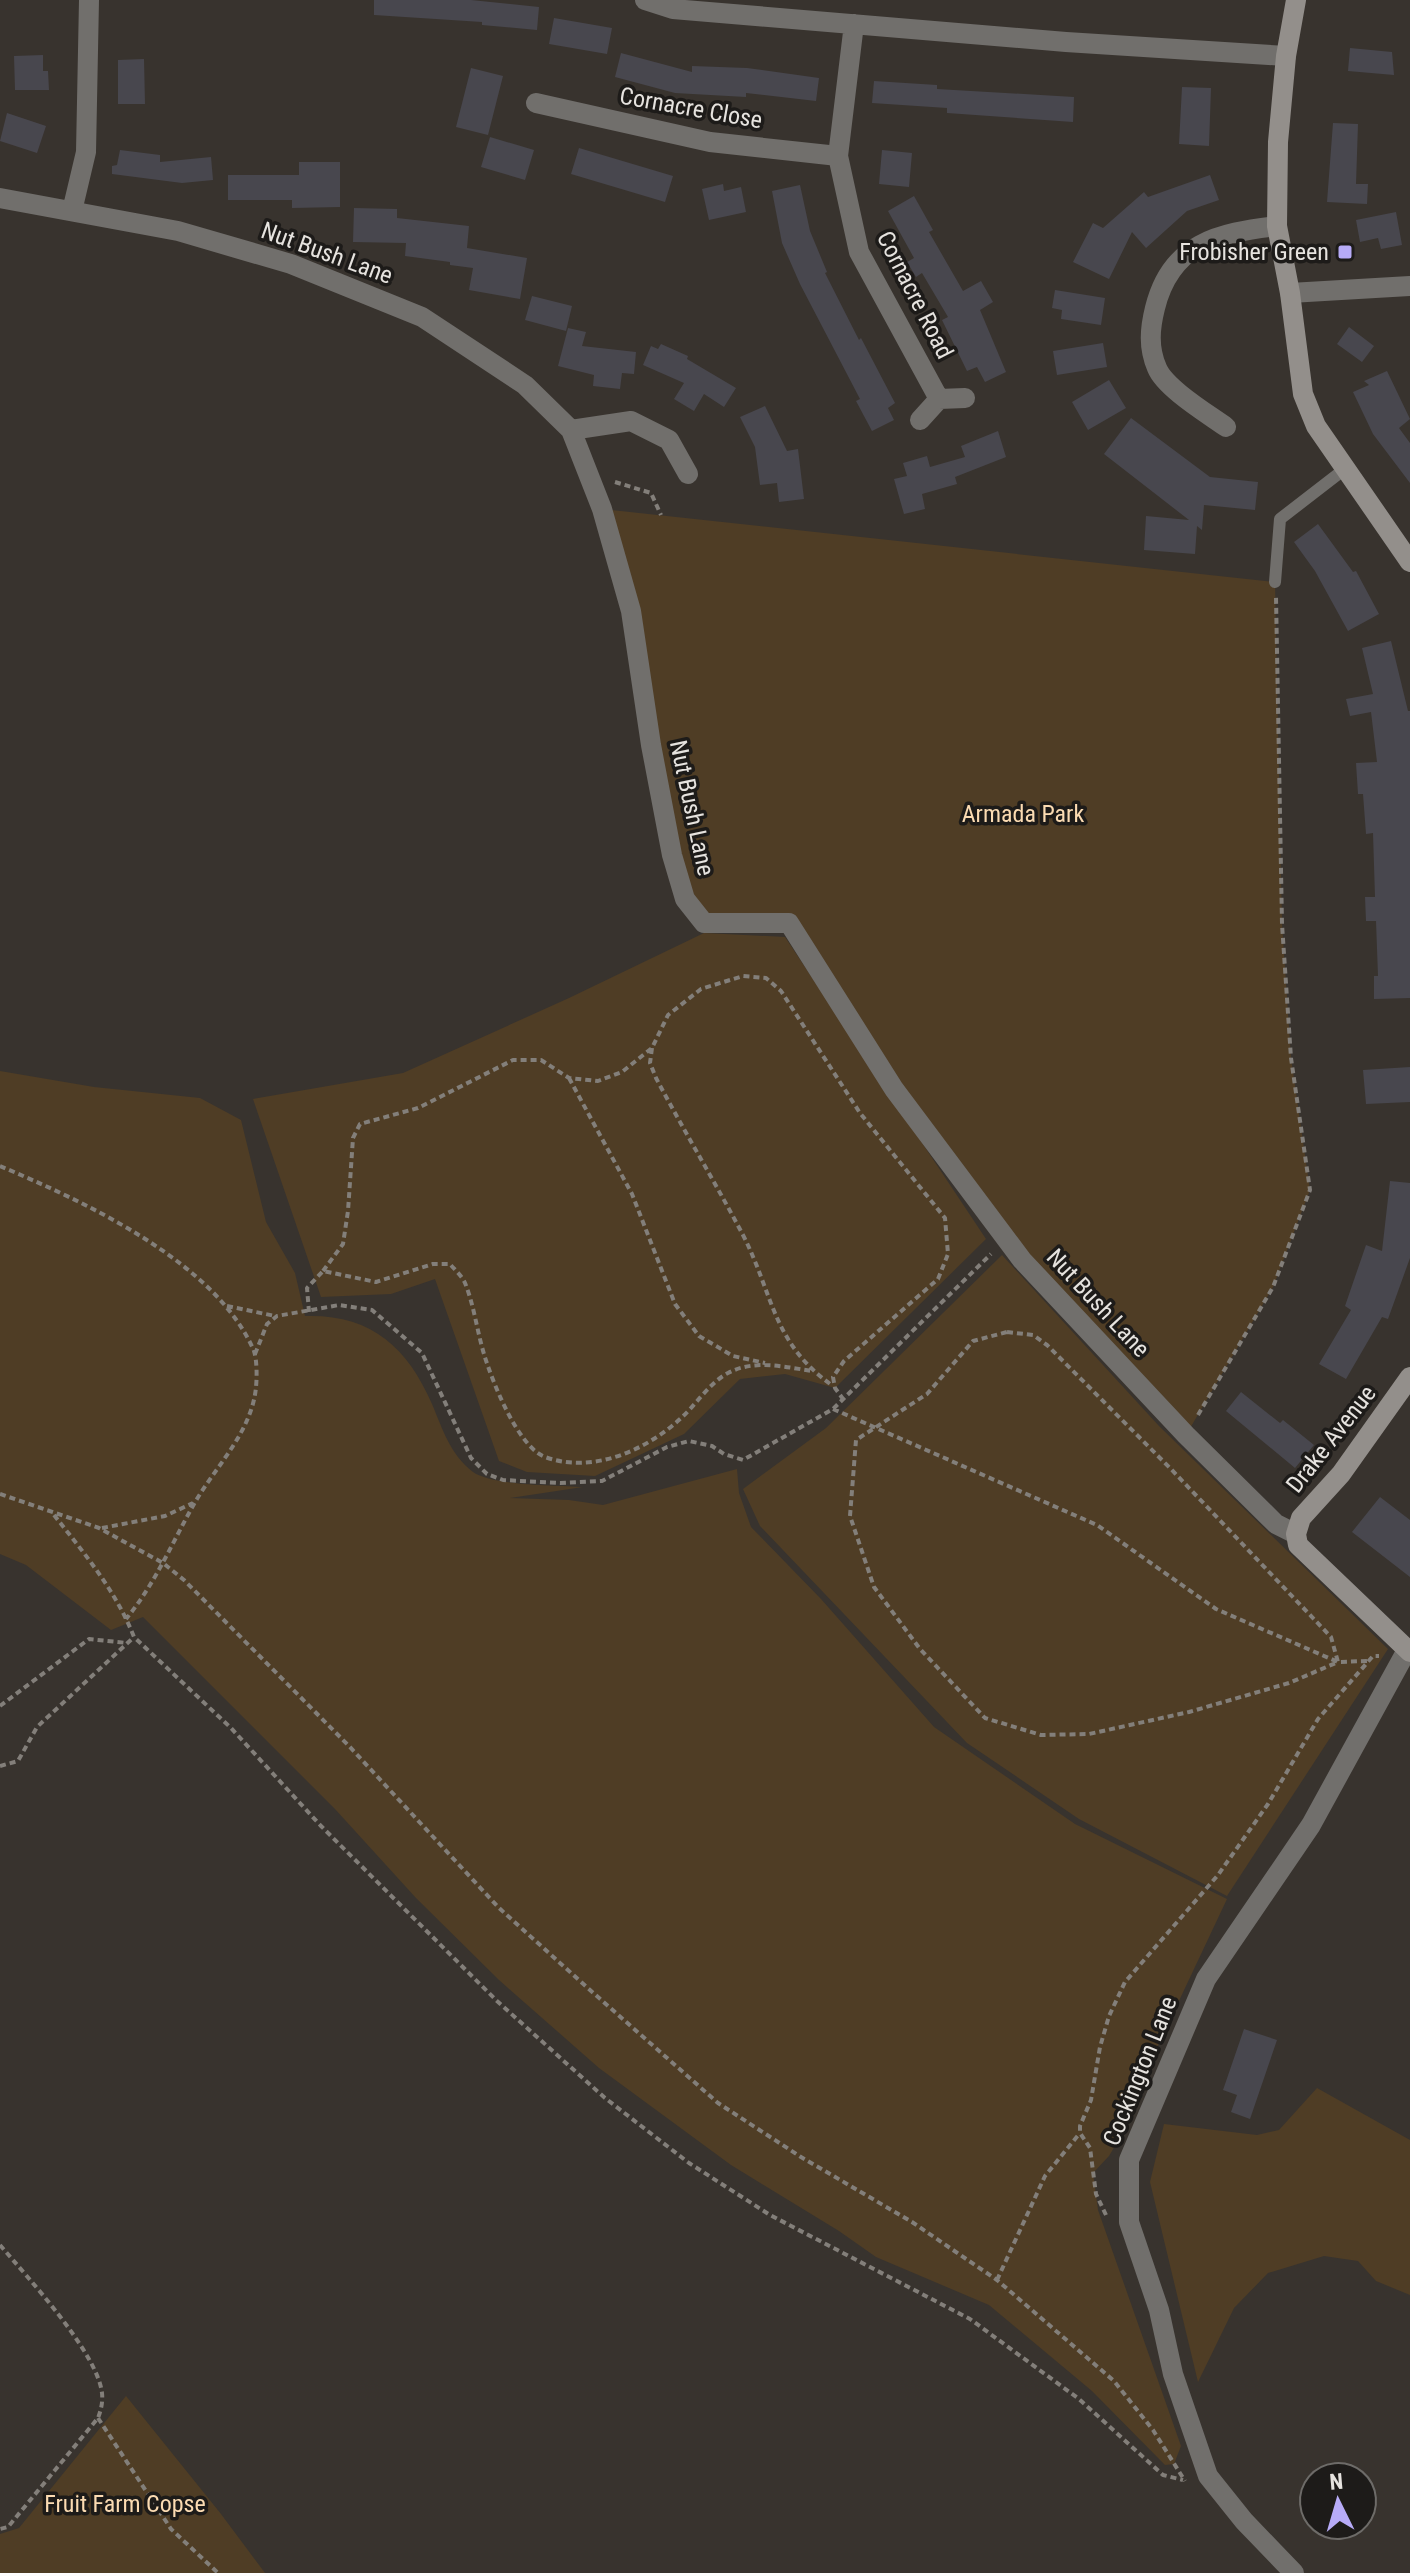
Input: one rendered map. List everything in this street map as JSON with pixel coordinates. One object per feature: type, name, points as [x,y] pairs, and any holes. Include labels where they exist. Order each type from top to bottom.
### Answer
[{"type":"street","points":[[72,211],[86,152],[89,0]]},
{"type":"street","points":[[645,0],[673,9],[1066,42],[1286,56]]},
{"type":"street","points":[[1296,0],[1286,56],[1278,142],[1277,226],[1290,293],[1303,394],[1316,426],[1410,562]]},
{"type":"street","name":"Cornacre Road","points":[[854,24],[838,156],[859,252],[939,399]]},
{"type":"street","name":"Cornacre Close","points":[[536,103],[710,142],[838,156]]},
{"type":"street","name":"Nut Bush Lane","points":[[0,198],[178,231],[291,264],[422,317],[525,385],[571,430],[602,509],[631,611],[651,745],[672,855],[685,899],[704,923],[789,923],[894,1089],[1006,1240],[1186,1435],[1276,1524],[1296,1534],[1298,1545],[1406,1654]]},
{"type":"street","points":[[1226,427],[1184,397],[1157,370],[1150,343],[1160,290],[1172,266],[1187,252],[1238,231],[1277,226]]},
{"type":"street","points":[[1290,293],[1410,286]]},
{"type":"street","name":"Cornacre Road","points":[[920,420],[939,399],[965,398]]},
{"type":"street","points":[[571,430],[631,421],[669,440],[688,474]]},
{"type":"street","name":"Drake Avenue","points":[[1296,1534],[1301,1518],[1341,1474],[1410,1377]]},
{"type":"street","name":"Cockington Lane","points":[[1294,2573],[1244,2521],[1208,2476],[1173,2374],[1159,2310],[1129,2222],[1129,2160],[1206,1979],[1311,1825],[1406,1654]]},
{"type":"lane","points":[[1275,582],[1280,519],[1346,468]]},
{"type":"path","points":[[613,482],[651,493],[661,515]]},
{"type":"path","points":[[1186,1435],[1273,1287],[1310,1190],[1291,1058],[1282,924],[1275,582]]},
{"type":"path","points":[[835,1388],[833,1377],[844,1361],[938,1279],[948,1254],[945,1218],[860,1113],[781,991],[766,978],[743,976],[701,989],[668,1015],[652,1048],[650,1063],[745,1239],[789,1344],[812,1371],[835,1388],[843,1399]]},
{"type":"path","points":[[309,1312],[307,1288],[343,1244],[353,1138],[360,1124],[418,1108],[513,1060],[541,1060],[569,1078],[598,1081],[622,1072],[652,1048]]},
{"type":"path","points":[[569,1078],[632,1194],[675,1304],[699,1336],[733,1356],[812,1371]]},
{"type":"path","points":[[0,1166],[52,1188],[128,1228],[170,1256],[227,1306],[255,1354]]},
{"type":"path","points":[[227,1306],[277,1316],[339,1305],[372,1310],[422,1353],[471,1458],[487,1474],[503,1480],[560,1483],[602,1481],[667,1447],[689,1441],[712,1446],[743,1460],[833,1409],[1006,1240]]},
{"type":"path","points":[[323,1271],[376,1282],[433,1264],[450,1264],[464,1281],[485,1357],[508,1412],[528,1445],[539,1455],[554,1460],[579,1463],[622,1456],[678,1421],[728,1373],[768,1364]]},
{"type":"path","points":[[126,1619],[163,1563],[195,1501],[225,1459],[247,1417],[256,1389],[255,1354],[267,1324],[277,1316]]},
{"type":"path","points":[[1338,1662],[1331,1637],[1170,1468],[1047,1345],[1033,1335],[1007,1332],[973,1341],[927,1394],[856,1440],[850,1516],[874,1587],[920,1649],[985,1718],[1041,1735],[1089,1734],[1189,1712],[1289,1683],[1338,1662],[1368,1661]]},
{"type":"path","points":[[833,1409],[1097,1525],[1216,1609],[1338,1662]]},
{"type":"path","points":[[0,1494],[99,1528],[163,1563],[184,1580],[339,1736],[499,1908],[718,2103],[801,2157],[912,2222],[997,2280],[1114,2381],[1153,2430],[1185,2481]]},
{"type":"path","points":[[99,1528],[165,1516],[195,1501]]},
{"type":"path","points":[[52,1513],[95,1567],[134,1637],[231,1728],[321,1826],[487,1991],[605,2098],[689,2163],[770,2215],[970,2319],[1079,2399],[1163,2475],[1185,2481],[1208,2476]]},
{"type":"path","points":[[0,1766],[18,1761],[37,1727],[134,1637]]},
{"type":"path","points":[[0,1706],[89,1639],[127,1643]]},
{"type":"path","points":[[1129,2222],[1112,2222],[1101,2207],[1096,2194],[1090,2148],[1080,2133],[1091,2100],[1109,2016],[1125,1982],[1218,1875],[1268,1804],[1318,1719],[1373,1656],[1406,1654]]},
{"type":"path","points":[[997,2280],[1045,2176],[1080,2133]]},
{"type":"path","points":[[0,2245],[48,2302],[88,2357],[102,2391],[98,2418],[8,2527],[0,2529]]},
{"type":"path","points":[[98,2418],[171,2529],[218,2573]]},
{"type":"green space","name":"Armada Park","points":[[602,509],[1275,582],[1282,924],[1291,1058],[1310,1190],[1273,1287],[1186,1435],[1022,1260],[789,924],[704,923],[685,899]]},
{"type":"green space","points":[[704,933],[785,937],[986,1239],[835,1388],[785,1374],[740,1379],[684,1434],[595,1476],[527,1472],[499,1461],[435,1279],[391,1294],[321,1297],[253,1099],[403,1073]]},
{"type":"green space","points":[[0,1071],[94,1087],[200,1098],[241,1120],[266,1222],[295,1273],[305,1316],[349,1321],[384,1338],[398,1350],[422,1383],[453,1449],[473,1472],[495,1480],[583,1487],[510,1498],[569,1500],[603,1505],[737,1469],[739,1493],[751,1527],[821,1599],[934,1727],[1075,1824],[1227,1899],[1144,2075],[1128,2124],[1109,2156],[1093,2173],[1098,2210],[1181,2446],[1174,2464],[1165,2465],[1092,2391],[989,2305],[876,2257],[731,2165],[599,2068],[499,1980],[416,1898],[335,1809],[143,1617],[111,1630],[26,1565],[0,1554]]},
{"type":"green space","points":[[1002,1255],[1159,1426],[1388,1649],[1227,1896],[1079,1819],[967,1743],[760,1526],[743,1489],[826,1428]]},
{"type":"green space","points":[[1317,2088],[1410,2140],[1410,2295],[1376,2281],[1358,2261],[1324,2256],[1268,2273],[1234,2308],[1198,2382],[1150,2182],[1164,2124],[1257,2135],[1279,2130]]},
{"type":"green space","name":"Fruit Farm Copse","points":[[126,2396],[265,2573],[0,2573],[0,2534],[19,2528]]},
{"type":"building","points":[[374,0],[471,0],[539,7],[537,30],[482,25],[482,22],[374,15]]},
{"type":"building","points":[[554,18],[612,28],[607,54],[549,44]]},
{"type":"building","points":[[1350,48],[1392,52],[1394,75],[1348,71]]},
{"type":"building","points":[[621,53],[692,72],[692,66],[747,68],[819,78],[816,101],[746,93],[746,97],[675,93],[615,77]]},
{"type":"building","points":[[43,55],[43,71],[48,71],[49,90],[15,90],[14,56]]},
{"type":"building","points":[[144,59],[145,104],[118,104],[118,60]]},
{"type":"building","points":[[471,68],[503,76],[488,135],[456,127]]},
{"type":"building","points":[[874,81],[937,85],[937,89],[1074,97],[1073,122],[947,113],[947,108],[872,103]]},
{"type":"building","points":[[1182,87],[1211,88],[1209,146],[1179,144]]},
{"type":"building","points":[[7,113],[46,126],[37,153],[0,141]]},
{"type":"building","points":[[1333,123],[1358,124],[1356,184],[1368,184],[1367,204],[1327,202]]},
{"type":"building","points":[[490,137],[534,150],[525,180],[481,167]]},
{"type":"building","points":[[579,148],[673,176],[665,202],[571,174]]},
{"type":"building","points":[[120,150],[160,155],[160,162],[211,157],[213,180],[182,183],[112,174],[112,166],[117,165]]},
{"type":"building","points":[[882,150],[912,153],[909,187],[879,184]]},
{"type":"building","points":[[299,162],[340,162],[340,207],[292,208],[292,200],[228,200],[228,175],[299,175]]},
{"type":"building","points":[[1210,175],[1219,200],[1187,211],[1146,248],[1132,232],[1109,279],[1073,262],[1093,223],[1103,228],[1144,192],[1148,197]]},
{"type":"building","points":[[723,184],[724,191],[741,187],[746,212],[709,220],[702,189]]},
{"type":"building","points":[[800,185],[810,231],[825,273],[895,403],[888,408],[894,420],[872,431],[856,401],[860,399],[782,243],[772,191]]},
{"type":"building","points":[[914,196],[933,230],[929,232],[963,291],[981,281],[993,302],[980,310],[1006,372],[985,382],[977,367],[967,371],[942,320],[948,317],[922,273],[916,277],[907,262],[914,258],[888,211]]},
{"type":"building","points":[[354,208],[397,209],[397,218],[469,226],[467,248],[527,258],[520,299],[469,290],[473,268],[405,256],[406,243],[353,242]]},
{"type":"building","points":[[1396,212],[1402,245],[1381,249],[1378,238],[1360,242],[1356,220]]},
{"type":"building","points":[[1055,290],[1105,298],[1101,325],[1061,319],[1062,310],[1052,308]]},
{"type":"building","points":[[532,296],[572,306],[566,331],[525,320]]},
{"type":"building","points":[[1349,327],[1374,346],[1362,362],[1337,344]]},
{"type":"building","points":[[568,328],[586,332],[582,346],[636,352],[634,374],[622,373],[620,389],[593,386],[594,375],[558,366]]},
{"type":"building","points":[[1103,343],[1107,367],[1057,375],[1053,351]]},
{"type":"building","points":[[661,344],[688,356],[687,359],[736,388],[724,407],[704,394],[694,411],[674,399],[684,383],[643,365],[651,346],[658,349]]},
{"type":"building","points":[[1387,371],[1410,419],[1399,428],[1410,443],[1410,483],[1373,434],[1353,392],[1369,385],[1364,381]]},
{"type":"building","points":[[1109,380],[1126,408],[1088,430],[1072,402]]},
{"type":"building","points":[[765,406],[787,451],[798,449],[804,499],[779,502],[777,483],[760,485],[755,447],[740,417]]},
{"type":"building","points":[[1131,418],[1210,477],[1258,482],[1255,510],[1204,505],[1202,530],[1197,526],[1195,554],[1144,550],[1146,516],[1189,520],[1104,454]]},
{"type":"building","points":[[998,431],[1006,457],[955,477],[957,484],[922,494],[925,509],[904,514],[894,479],[907,476],[903,463],[927,456],[930,467],[965,457],[961,446]]},
{"type":"building","points":[[1318,524],[1353,572],[1356,571],[1379,614],[1348,631],[1315,571],[1294,542]]},
{"type":"building","points":[[1391,641],[1410,711],[1410,998],[1374,999],[1374,976],[1378,976],[1376,921],[1366,921],[1365,897],[1375,897],[1373,833],[1366,834],[1363,794],[1358,794],[1356,763],[1377,762],[1371,712],[1350,716],[1346,699],[1373,694],[1362,648]]},
{"type":"building","points":[[1410,1067],[1410,1102],[1366,1104],[1363,1070]]},
{"type":"building","points":[[1390,1181],[1410,1183],[1410,1258],[1388,1319],[1382,1317],[1346,1379],[1319,1364],[1351,1310],[1345,1306],[1366,1245],[1382,1251]]},
{"type":"building","points":[[1241,1392],[1314,1445],[1295,1468],[1226,1411]]},
{"type":"building","points":[[1380,1497],[1410,1520],[1410,1577],[1352,1532]]},
{"type":"building","points":[[1244,2029],[1277,2040],[1250,2119],[1231,2112],[1237,2095],[1223,2090]]},
{"type":"place","name":"Frobisher Green","points":[[1345,252]]}]
